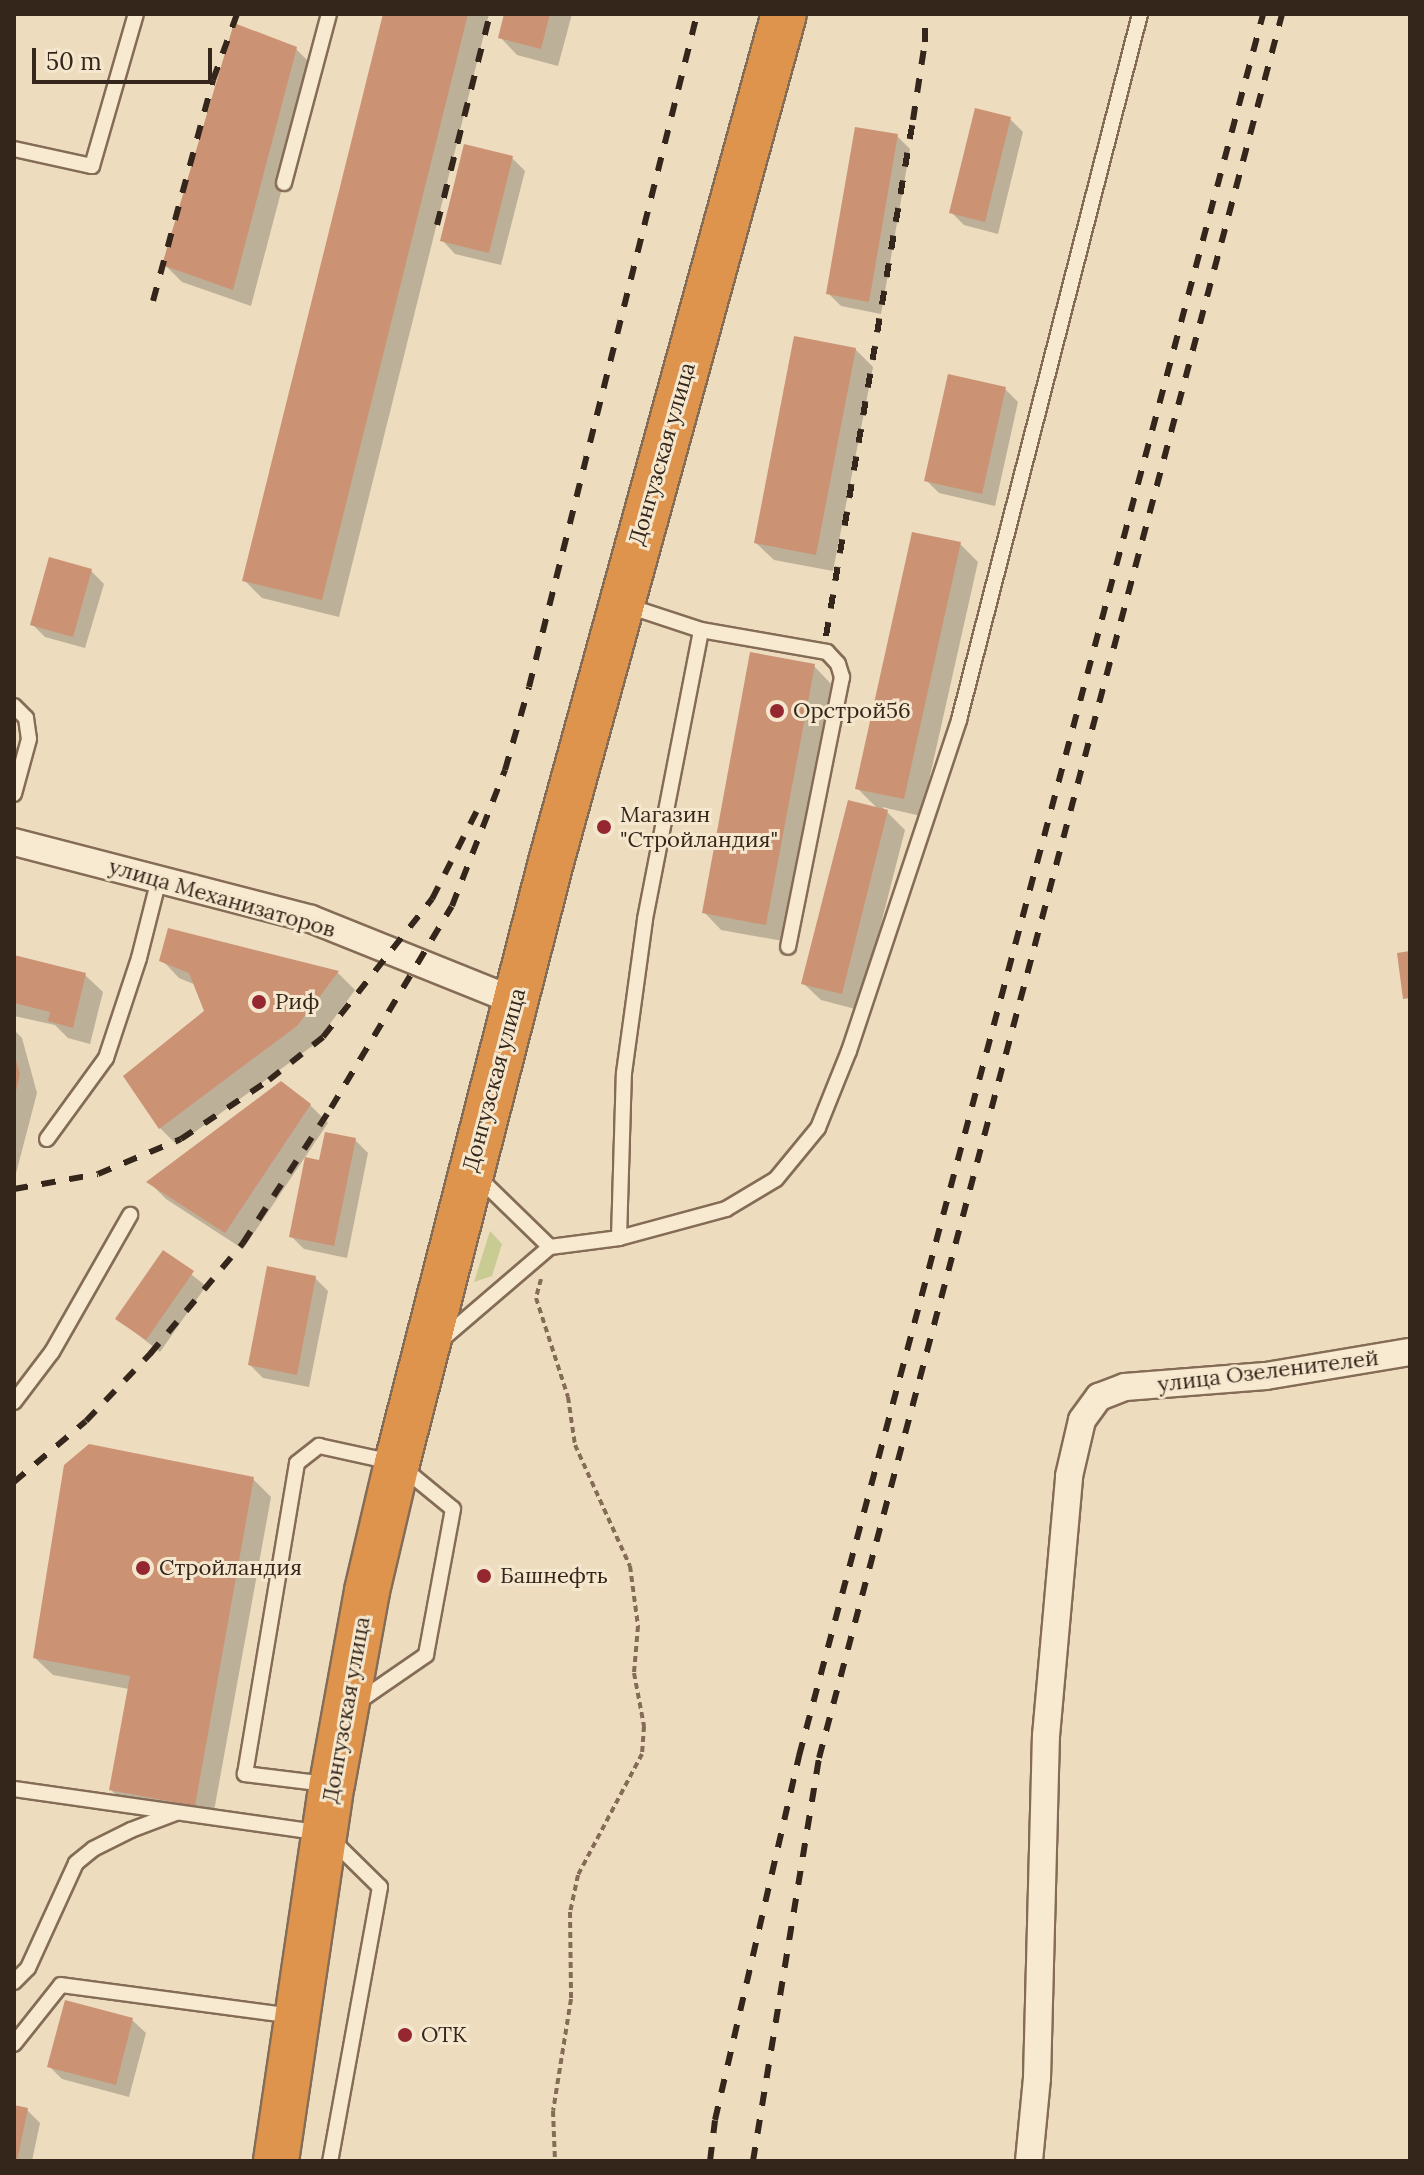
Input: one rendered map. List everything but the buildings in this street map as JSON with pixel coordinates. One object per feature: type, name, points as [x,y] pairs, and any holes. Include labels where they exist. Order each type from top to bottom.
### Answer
[{"type":"highway","name":"Донгузская улица","points":[[276,2161],[332,1784],[367,1591],[397,1463],[470,1170],[620,604],[784,14]]},
{"type":"street","name":"улица Механизаторов","points":[[14,842],[311,919],[515,1001]]},
{"type":"street","name":"улица Озеленителей","points":[[1029,2161],[1037,2078],[1046,1736],[1069,1476],[1082,1420],[1099,1397],[1125,1387],[1266,1376],[1410,1352]]},
{"type":"lane","points":[[14,149],[92,166],[136,14]]},
{"type":"lane","points":[[284,183],[329,14]]},
{"type":"lane","points":[[424,1355],[550,1247],[619,1238],[726,1209],[776,1179],[818,1128],[854,1037],[959,720],[1140,14]]},
{"type":"lane","points":[[620,604],[701,630],[827,652],[838,664],[842,677],[788,947]]},
{"type":"lane","points":[[619,1238],[624,1073],[645,919],[701,630]]},
{"type":"lane","points":[[14,706],[26,718],[29,739],[14,794]]},
{"type":"lane","points":[[47,1139],[106,1058],[139,958],[159,879]]},
{"type":"lane","points":[[470,1170],[550,1247]]},
{"type":"lane","points":[[14,1402],[52,1352],[130,1215]]},
{"type":"lane","points":[[332,1784],[245,1774],[297,1463],[319,1446],[397,1463],[453,1509],[426,1655],[345,1711]]},
{"type":"lane","points":[[14,1789],[325,1833],[380,1887],[330,2161]]},
{"type":"lane","points":[[14,1982],[28,1968],[76,1863],[93,1849],[131,1830],[179,1812]]},
{"type":"lane","points":[[14,2044],[61,1985],[297,2016]]},
{"type":"path","points":[[550,1247],[536,1298],[568,1397],[575,1445],[630,1566],[638,1626],[634,1673],[644,1726],[642,1754],[614,1801],[578,1875],[570,1912],[571,1999],[553,2111],[555,2161]]},
{"type":"green space","points":[[490,1231],[502,1244],[492,1276],[474,1282]]},
{"type":"railway","points":[[153,301],[213,80],[237,14]]},
{"type":"railway","points":[[437,225],[490,14]]},
{"type":"railway","points":[[14,1482],[86,1421],[150,1354],[243,1243],[331,1108],[452,906],[505,770],[529,687],[697,14]]},
{"type":"railway","points":[[826,636],[913,120],[925,42],[925,14]]},
{"type":"railway","points":[[710,2161],[715,2120],[799,1756],[1263,14]]},
{"type":"railway","points":[[753,2161],[819,1758],[1282,14]]},
{"type":"railway","points":[[14,1189],[98,1174],[181,1139],[269,1080],[323,1037],[432,899],[483,799]]},
{"type":"place","name":"Орстрой56","points":[[777,711]]},
{"type":"place","name":"Магазин \"Стройландия\"","points":[[604,827]]},
{"type":"place","name":"Риф","points":[[259,1002]]},
{"type":"place","name":"Стройландия","points":[[143,1568]]},
{"type":"place","name":"Башнефть","points":[[484,1576]]},
{"type":"place","name":"ОТК","points":[[405,2035]]}]
